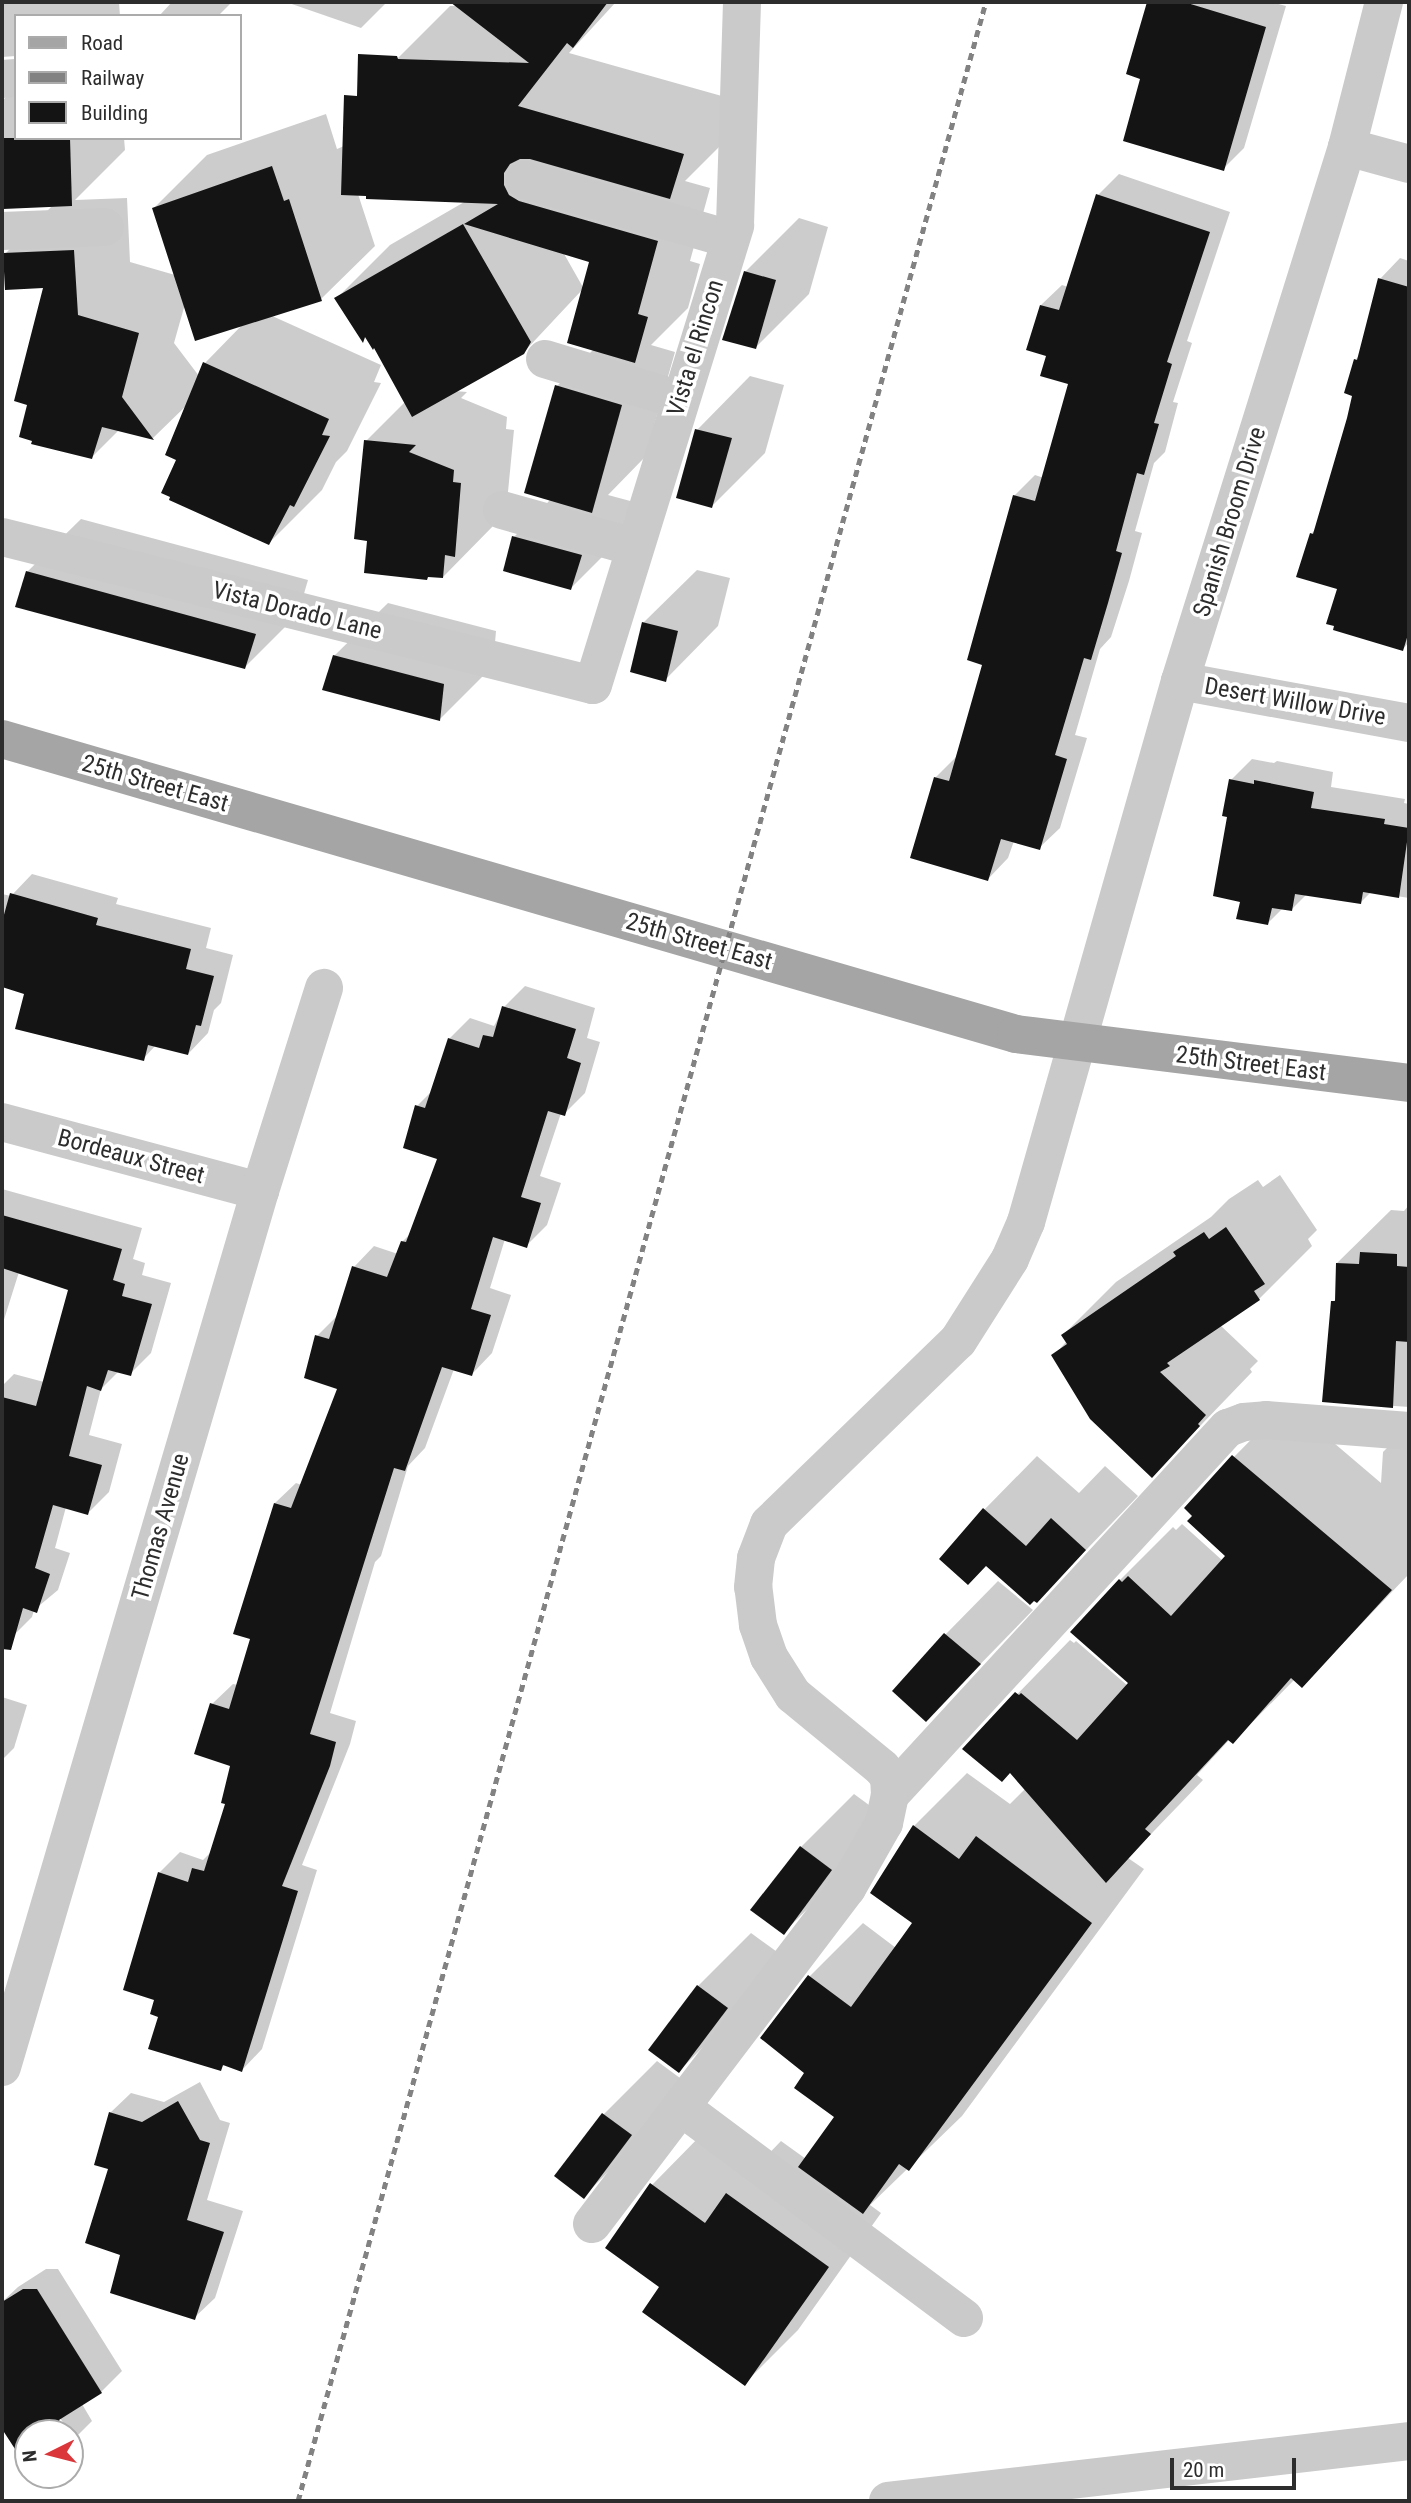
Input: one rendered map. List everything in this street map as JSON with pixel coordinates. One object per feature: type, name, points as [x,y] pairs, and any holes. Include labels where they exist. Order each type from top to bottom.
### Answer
[{"type":"main road","name":"25th Street East","points":[[2,739],[1016,1034],[1409,1083]]},
{"type":"street","name":"Vista el Rincon","points":[[593,685],[735,225],[742,2]]},
{"type":"street","name":"Spanish Broom Drive","points":[[890,1795],[889,1777],[882,1768],[793,1695],[769,1657],[758,1625],[753,1587],[755,1558],[769,1524],[958,1341],[1010,1259],[1026,1222],[1074,1043],[1180,681],[1348,147],[1384,2]]},
{"type":"street","points":[[1348,147],[1409,164]]},
{"type":"street","points":[[525,180],[730,239]]},
{"type":"street","points":[[2,231],[105,227]]},
{"type":"street","points":[[545,359],[680,400]]},
{"type":"street","points":[[502,510],[635,547]]},
{"type":"street","name":"Vista Dorado Lane","points":[[2,537],[593,685]]},
{"type":"street","name":"Desert Willow Drive","points":[[1180,681],[1409,723]]},
{"type":"street","name":"Thomas Avenue","points":[[2,2067],[260,1191],[324,988]]},
{"type":"street","name":"Bordeaux Street","points":[[2,1122],[260,1191]]},
{"type":"street","points":[[592,2224],[847,1888],[884,1823],[890,1795],[1228,1429],[1244,1422],[1266,1420],[1409,1431]]},
{"type":"street","points":[[681,2107],[964,2318]]},
{"type":"street","points":[[888,2501],[1409,2441]]},
{"type":"building","points":[[450,2],[608,2],[573,48],[567,43],[518,106],[684,154],[670,199],[530,159],[520,159],[510,164],[504,173],[504,185],[509,195],[519,201],[658,241],[638,314],[648,317],[635,363],[567,343],[589,262],[464,224],[498,204],[366,199],[366,196],[341,195],[344,95],[357,96],[358,54],[397,56],[398,59],[529,63]]},
{"type":"building","points":[[1147,2],[1184,2],[1266,27],[1224,171],[1123,141],[1140,79],[1126,74]]},
{"type":"building","points":[[2,138],[70,140],[72,206],[3,209]]},
{"type":"building","points":[[272,166],[284,201],[289,199],[322,301],[195,341],[152,208]]},
{"type":"building","points":[[1096,194],[1210,232],[1167,362],[1172,364],[1154,423],[1159,424],[1144,475],[1137,473],[1116,551],[1122,553],[1108,603],[1091,660],[1084,658],[1055,755],[1067,759],[1040,850],[1001,839],[988,881],[910,858],[934,777],[949,781],[982,665],[967,660],[1013,495],[1035,501],[1068,384],[1040,376],[1046,356],[1026,350],[1040,305],[1059,310]]},
{"type":"building","points":[[463,224],[531,342],[524,354],[412,417],[374,348],[373,350],[365,337],[363,343],[334,298]]},
{"type":"building","points":[[74,250],[78,315],[139,333],[122,397],[154,440],[102,427],[92,459],[31,444],[32,441],[19,437],[27,405],[14,401],[43,288],[5,290],[3,253]]},
{"type":"building","points":[[744,271],[776,280],[756,349],[722,340]]},
{"type":"building","points":[[1378,278],[1409,287],[1409,631],[1403,651],[1333,630],[1334,626],[1326,624],[1337,589],[1296,577],[1310,533],[1313,534],[1347,418],[1352,396],[1344,393],[1354,359],[1357,360]]},
{"type":"building","points":[[203,362],[329,419],[322,435],[330,436],[294,507],[290,505],[269,545],[169,500],[170,497],[161,493],[176,460],[165,455]]},
{"type":"building","points":[[555,385],[622,405],[592,513],[524,493]]},
{"type":"building","points":[[695,429],[732,438],[712,508],[676,498]]},
{"type":"building","points":[[364,440],[416,445],[409,452],[454,470],[453,482],[461,483],[455,557],[445,555],[443,578],[428,577],[427,580],[364,573],[367,541],[354,539]]},
{"type":"building","points":[[512,536],[582,555],[571,590],[503,571]]},
{"type":"building","points":[[26,571],[256,634],[245,669],[15,607]]},
{"type":"building","points":[[642,622],[678,631],[666,682],[630,672]]},
{"type":"building","points":[[333,655],[444,684],[440,721],[322,690]]},
{"type":"building","points":[[1229,779],[1254,784],[1254,780],[1314,792],[1311,808],[1385,819],[1384,824],[1409,828],[1399,898],[1363,892],[1361,904],[1295,894],[1292,911],[1272,908],[1268,925],[1236,919],[1240,902],[1213,896],[1227,817],[1222,816]]},
{"type":"building","points":[[10,893],[98,918],[96,925],[191,949],[186,969],[214,976],[201,1026],[196,1025],[188,1055],[148,1045],[144,1061],[15,1029],[24,994],[2,987],[2,922]]},
{"type":"building","points":[[502,1006],[576,1029],[567,1058],[581,1063],[565,1116],[548,1111],[521,1197],[541,1203],[527,1248],[493,1237],[471,1309],[491,1315],[472,1376],[442,1367],[405,1471],[394,1468],[310,1734],[336,1742],[330,1766],[282,1886],[298,1891],[242,2072],[223,2065],[221,2071],[148,2049],[158,2017],[150,2014],[154,2000],[123,1990],[158,1872],[188,1882],[192,1868],[204,1871],[225,1804],[221,1803],[230,1766],[194,1754],[210,1703],[229,1709],[250,1639],[233,1634],[274,1503],[291,1508],[337,1389],[304,1378],[315,1335],[329,1339],[352,1266],[387,1277],[401,1241],[406,1242],[437,1159],[403,1148],[415,1105],[425,1108],[448,1038],[479,1048],[483,1035],[493,1037]]},
{"type":"building","points":[[2,1215],[122,1249],[113,1280],[125,1284],[122,1296],[152,1304],[131,1376],[108,1370],[101,1391],[87,1386],[69,1456],[102,1465],[88,1515],[53,1505],[35,1568],[50,1574],[37,1613],[23,1608],[11,1650],[2,1649],[2,1397],[36,1406],[68,1290],[2,1268]]},
{"type":"building","points":[[1226,1227],[1265,1284],[1254,1291],[1260,1300],[1167,1363],[1170,1366],[1160,1372],[1206,1415],[1198,1424],[1200,1426],[1152,1478],[1090,1419],[1051,1355],[1067,1344],[1061,1335],[1176,1256],[1173,1252],[1204,1232],[1209,1239]]},
{"type":"building","points":[[1360,1252],[1397,1254],[1397,1266],[1409,1267],[1409,1342],[1396,1341],[1393,1408],[1322,1402],[1331,1301],[1335,1301],[1336,1263],[1359,1264]]},
{"type":"building","points":[[1232,1455],[1392,1590],[1302,1688],[1291,1678],[1233,1744],[1228,1740],[1145,1829],[1151,1834],[1106,1883],[1010,1773],[1002,1782],[962,1749],[1015,1692],[1019,1695],[1021,1693],[1077,1740],[1128,1683],[1070,1632],[1119,1579],[1122,1582],[1128,1576],[1171,1616],[1225,1556],[1187,1521],[1192,1516],[1184,1508]]},
{"type":"building","points":[[983,1508],[1026,1546],[1051,1518],[1086,1550],[1037,1603],[1034,1601],[1030,1605],[986,1566],[968,1585],[939,1559]]},
{"type":"building","points":[[944,1633],[981,1664],[926,1722],[892,1691]]},
{"type":"building","points":[[913,1825],[959,1859],[976,1836],[1092,1923],[909,2171],[899,2164],[863,2214],[798,2167],[834,2117],[794,2088],[804,2073],[760,2038],[808,1975],[851,2007],[902,1937],[912,1923],[870,1893]]},
{"type":"building","points":[[800,1846],[832,1870],[784,1935],[750,1910]]},
{"type":"building","points":[[697,1985],[728,2008],[679,2073],[648,2050]]},
{"type":"building","points":[[178,2101],[200,2140],[210,2143],[187,2220],[224,2232],[195,2320],[110,2293],[120,2255],[85,2243],[108,2169],[94,2165],[109,2112],[142,2122]]},
{"type":"building","points":[[602,2113],[632,2135],[584,2199],[554,2176]]},
{"type":"building","points":[[650,2183],[705,2223],[726,2193],[829,2267],[745,2386],[642,2312],[659,2287],[605,2248]]},
{"type":"building","points":[[23,2289],[37,2289],[102,2393],[61,2419],[14,2419],[14,2447],[2,2429],[2,2302]]},
{"type":"railway","points":[[298,2501],[986,2]]}]
